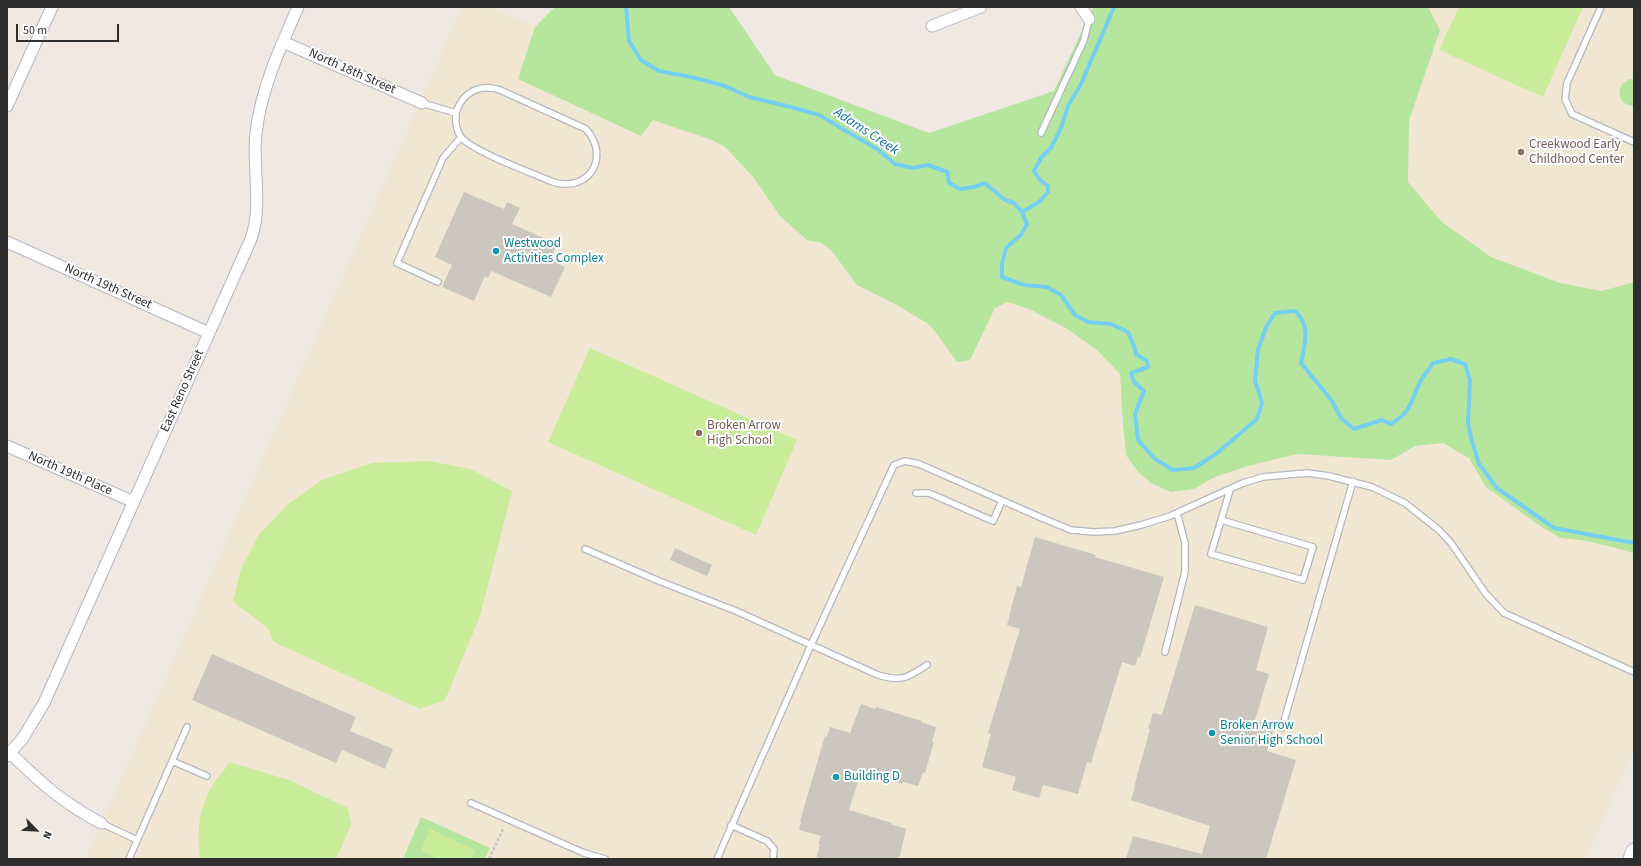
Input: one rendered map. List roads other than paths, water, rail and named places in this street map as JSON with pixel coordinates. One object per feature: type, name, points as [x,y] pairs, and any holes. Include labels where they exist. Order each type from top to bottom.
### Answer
[{"type":"street","points":[[7,106],[52,7]]},
{"type":"street","name":"East Reno Street","points":[[8,755],[34,722],[44,703],[245,252],[256,222],[256,134],[263,96],[282,42],[298,7]]},
{"type":"street","points":[[932,26],[981,7]]},
{"type":"street","points":[[1081,7],[1089,19]]},
{"type":"street","name":"North 18th Street","points":[[282,42],[422,103]]},
{"type":"street","name":"North 19th Street","points":[[7,242],[209,333]]},
{"type":"street","name":"North 19th Place","points":[[7,446],[134,502]]},
{"type":"street","points":[[8,755],[72,807],[101,823]]},
{"type":"street","points":[[1631,859],[1634,852]]},
{"type":"lane","points":[[1601,7],[1567,84],[1565,100],[1572,114],[1634,142]]},
{"type":"lane","points":[[1042,133],[1084,40],[1089,19]]},
{"type":"lane","points":[[484,87],[500,90],[586,129],[596,142],[598,150],[595,166],[584,179],[577,183],[561,185],[466,143],[461,137],[455,122],[456,113],[462,98],[472,91],[484,87]]},
{"type":"lane","points":[[422,103],[456,113]]},
{"type":"lane","points":[[438,282],[397,263],[443,158],[461,137]]},
{"type":"lane","points":[[717,859],[811,645],[894,465],[905,461],[919,464],[1071,530],[1094,532],[1115,531],[1141,525],[1178,513],[1243,483],[1264,477],[1307,473],[1354,481],[1372,486],[1411,508],[1439,530],[1451,543],[1486,594],[1504,613],[1634,672]]},
{"type":"lane","points":[[1282,728],[1354,481]]},
{"type":"lane","points":[[1221,520],[1313,546],[1303,580],[1211,554],[1221,520],[1230,490]]},
{"type":"lane","points":[[916,493],[929,493],[993,521],[1002,501]]},
{"type":"lane","points":[[1165,652],[1186,572],[1184,543],[1178,513]]},
{"type":"lane","points":[[586,549],[659,581],[736,612],[878,675],[892,679],[908,677],[927,665]]},
{"type":"lane","points":[[129,859],[187,727]]},
{"type":"lane","points":[[172,761],[207,776]]},
{"type":"lane","points":[[471,803],[584,853],[604,859]]},
{"type":"lane","points":[[101,823],[137,840]]},
{"type":"lane","points":[[731,825],[767,841],[774,848],[773,859]]},
{"type":"waterway","name":"Adams Creek","points":[[626,7],[629,41],[641,60],[659,71],[691,77],[725,86],[749,97],[819,115],[877,149],[895,164],[913,168],[928,165],[947,172],[949,183],[960,189],[974,187],[985,183],[1005,200],[1014,203],[1022,212],[1027,224],[1021,235],[1006,248],[1002,264],[1002,277],[1024,285],[1047,287],[1061,295],[1075,315],[1088,322],[1111,324],[1128,332],[1136,354],[1147,361],[1148,367],[1131,373],[1134,382],[1144,391],[1135,414],[1138,440],[1155,459],[1173,470],[1194,468],[1216,454],[1257,419],[1262,403],[1255,380],[1258,350],[1266,327],[1275,313],[1295,311],[1303,322],[1306,335],[1301,363],[1332,401],[1341,418],[1354,429],[1382,420],[1391,424],[1402,416],[1409,407],[1420,381],[1433,363],[1451,359],[1465,364],[1470,380],[1468,423],[1471,438],[1479,464],[1497,488],[1554,528],[1634,543]]},
{"type":"waterway","points":[[1022,212],[1039,202],[1048,192],[1048,186],[1040,180],[1034,171],[1041,158],[1051,148],[1061,128],[1068,106],[1081,84],[1114,7]]},
{"type":"place","name":"Creekwood Early Childhood Center","points":[[1521,152]]},
{"type":"place","name":"Westwood Activities Complex","points":[[496,251]]},
{"type":"place","name":"Broken Arrow High School","points":[[699,433]]},
{"type":"place","name":"Broken Arrow Senior High School","points":[[1212,733]]},
{"type":"place","name":"Building D","points":[[836,777]]}]
